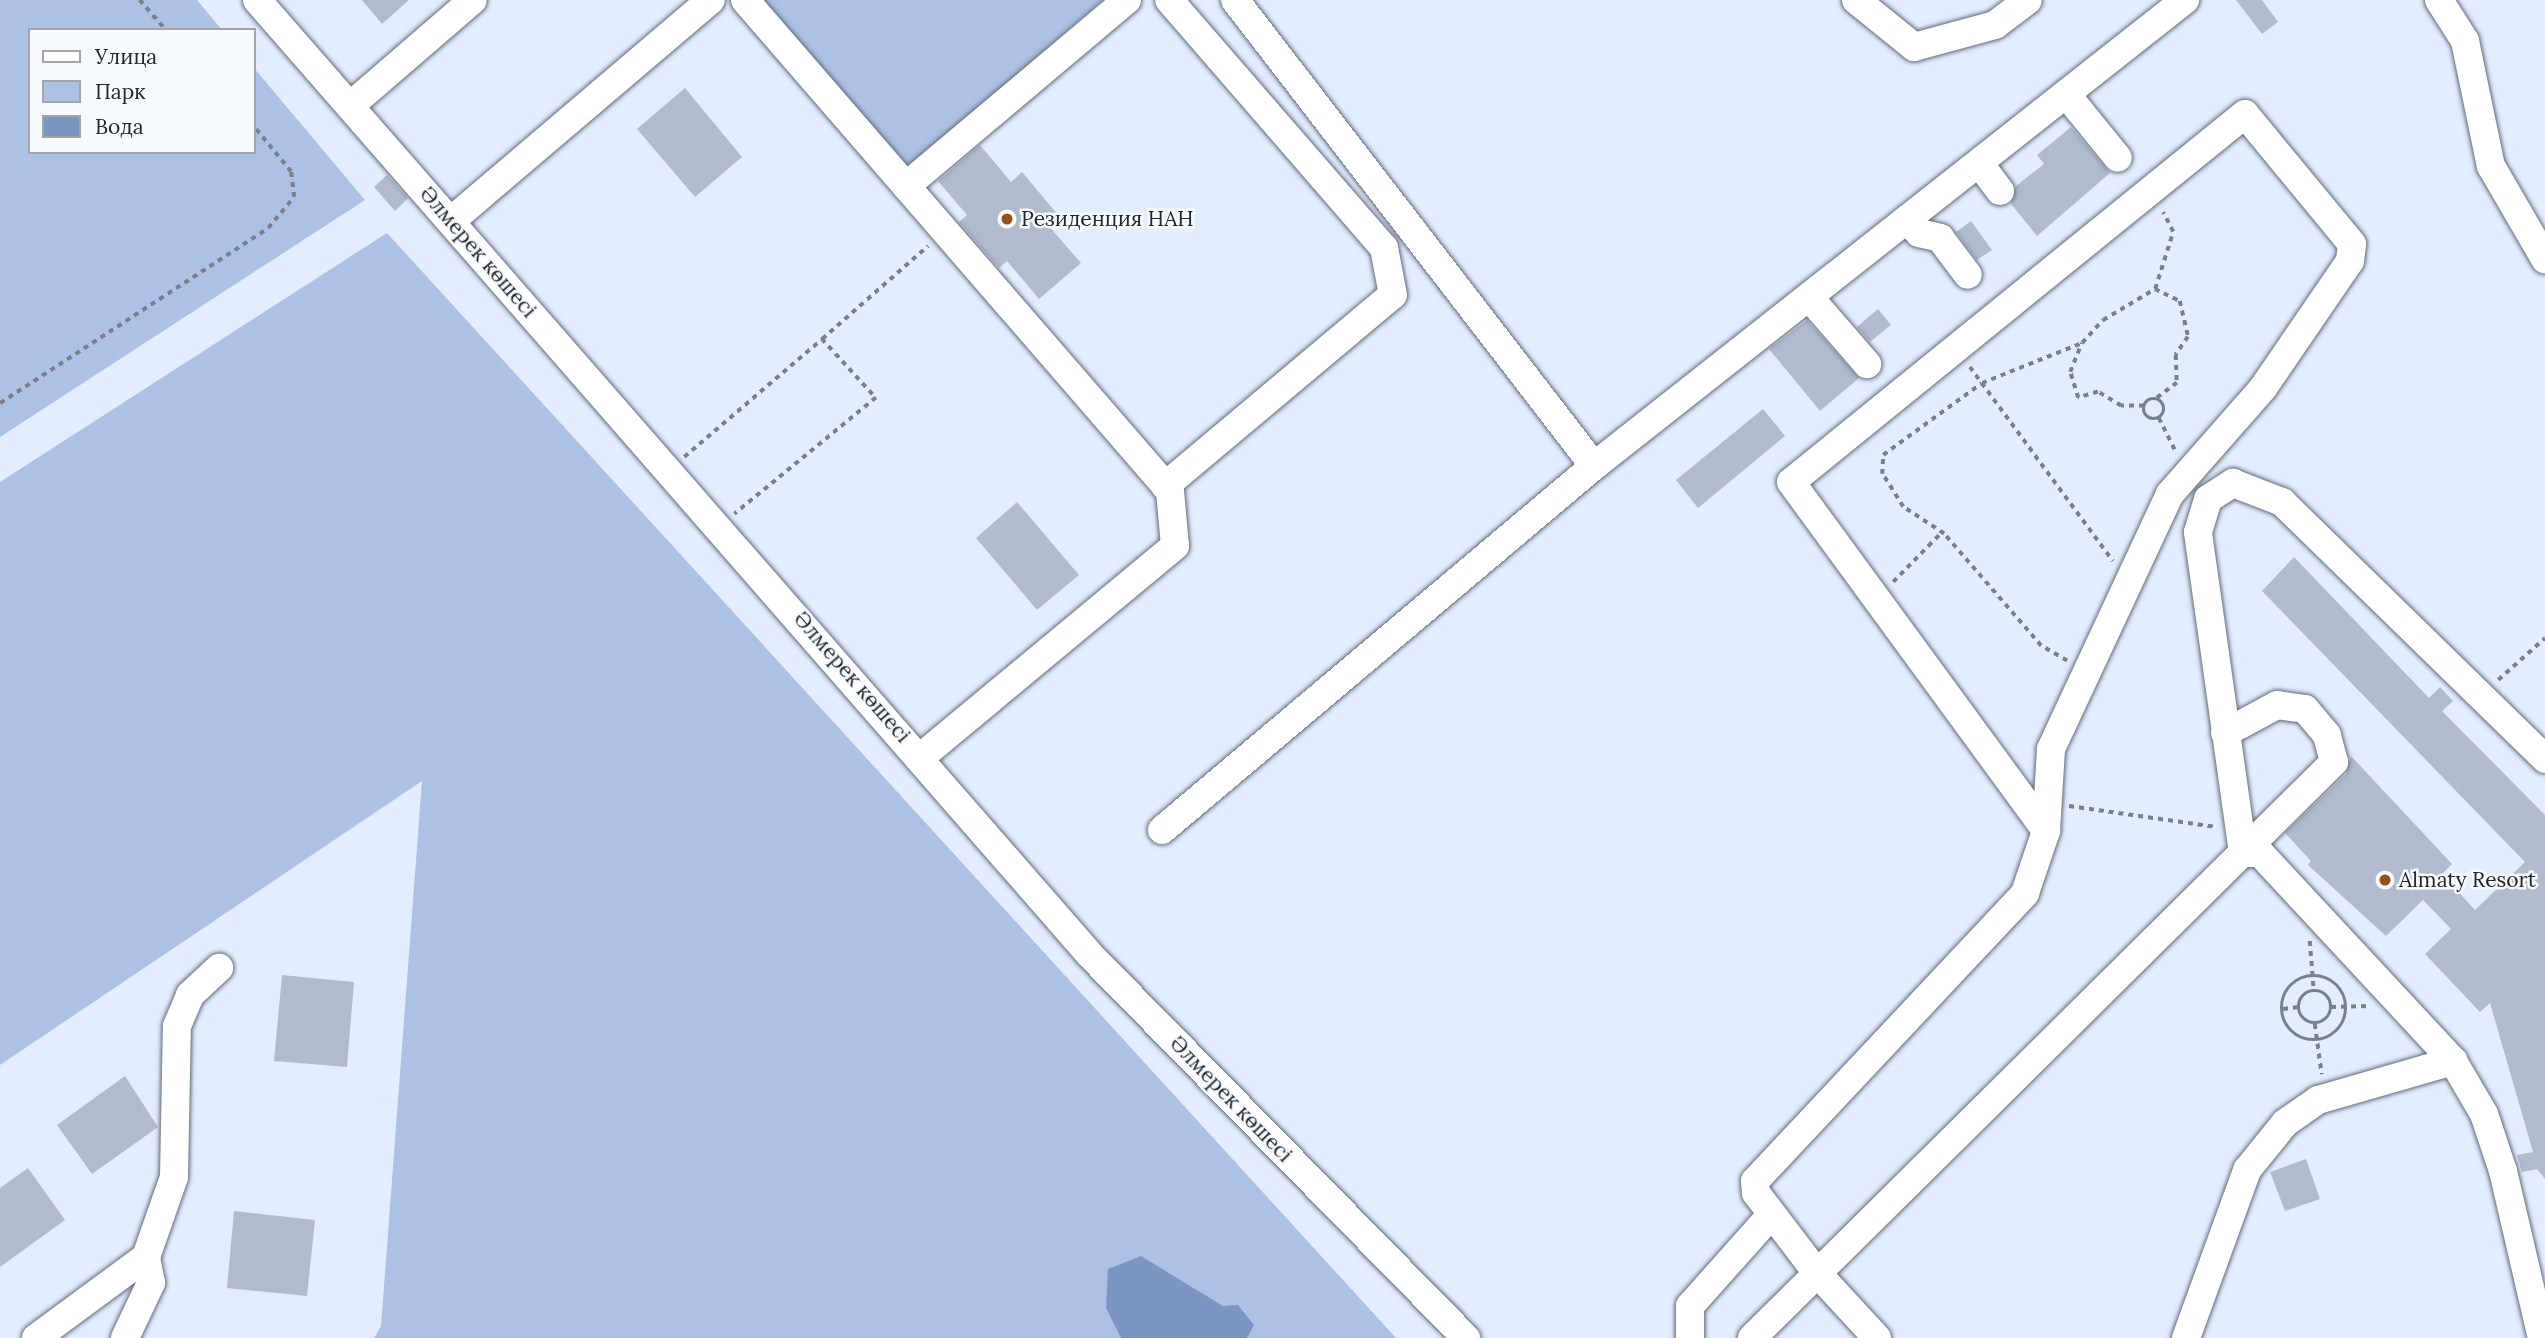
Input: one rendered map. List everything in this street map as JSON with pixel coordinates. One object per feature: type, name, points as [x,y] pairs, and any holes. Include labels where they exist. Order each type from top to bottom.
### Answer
[{"type":"street","name":"Әлмерек көшесі","points":[[257,0],[922,756],[1090,955],[1466,1338]]},
{"type":"street","points":[[350,106],[473,0]]},
{"type":"street","points":[[451,221],[711,0]]},
{"type":"street","points":[[745,0],[1165,486],[1175,546],[922,756]]},
{"type":"street","points":[[906,186],[1127,0]]},
{"type":"street","points":[[1165,486],[1393,295],[1384,248],[1168,0]]},
{"type":"street","points":[[1236,0],[1594,466]]},
{"type":"street","points":[[1856,0],[1914,47],[1995,25],[2028,0]]},
{"type":"street","points":[[1163,830],[1594,466],[2185,0]]},
{"type":"street","points":[[2438,0],[2465,41],[2491,166],[2545,259]]},
{"type":"street","points":[[2066,94],[2118,158]]},
{"type":"street","points":[[1877,1338],[1817,1273],[1756,1193],[1762,1170],[2025,893],[2046,831],[2052,749],[2129,582],[2186,472],[2263,388],[2354,252],[2245,114],[2151,187],[1791,482],[2046,831]]},
{"type":"street","points":[[1979,163],[2000,191]]},
{"type":"street","points":[[1907,219],[1919,233],[1940,238],[1968,275]]},
{"type":"street","points":[[1809,297],[1867,364]]},
{"type":"street","points":[[2542,1338],[2504,1171],[2484,1114],[2454,1061],[2260,853],[2242,842],[2198,532],[2208,499],[2233,483],[2282,502],[2545,759]]},
{"type":"street","points":[[1752,1338],[2230,859],[2242,842],[2334,762],[2327,735],[2305,709],[2277,705],[2225,733]]},
{"type":"street","points":[[125,1338],[151,1283],[146,1257],[174,1177],[177,1026],[190,995],[219,968]]},
{"type":"street","points":[[2186,1338],[2247,1170],[2285,1123],[2326,1098],[2454,1061]]},
{"type":"street","points":[[1690,1338],[1690,1306],[1772,1214]]},
{"type":"street","points":[[36,1338],[146,1257]]},
{"type":"path","points":[[140,0],[164,28]]},
{"type":"path","points":[[0,403],[268,228],[294,197],[291,172],[256,130]]},
{"type":"path","points":[[2151,187],[2173,232],[2155,289],[2103,320],[2082,343],[2070,372],[2072,394],[2098,392],[2121,406],[2144,407],[2177,383],[2176,355],[2188,337],[2180,301],[2155,289]]},
{"type":"path","points":[[669,469],[946,231]]},
{"type":"path","points":[[720,527],[876,398],[822,339]]},
{"type":"path","points":[[2082,343],[1982,383],[1884,456],[1882,474],[1903,507],[1942,532],[2041,646],[2087,673]]},
{"type":"path","points":[[1955,347],[2129,582]]},
{"type":"path","points":[[2156,399],[2164,409],[2159,418]]},
{"type":"path","points":[[2144,407],[2148,418],[2159,418]]},
{"type":"path","points":[[2159,418],[2186,472]]},
{"type":"path","points":[[1876,599],[1942,532]]},
{"type":"path","points":[[2481,695],[2545,638]]},
{"type":"path","points":[[2047,803],[2242,842]]},
{"type":"path","points":[[2312,976],[2314,991],[2331,1007]]},
{"type":"path","points":[[2312,976],[2331,981],[2346,1006],[2341,1025],[2316,1040],[2297,1034],[2282,1009],[2287,990],[2312,976]]},
{"type":"path","points":[[2282,1009],[2299,1007],[2314,991]]},
{"type":"path","points":[[2315,1023],[2331,1007],[2403,1006]]},
{"type":"path","points":[[2299,1007],[2315,1023],[2326,1098]]},
{"type":"green space","points":[[0,0],[197,0],[220,28],[28,28],[28,154],[256,154],[256,70],[365,200],[0,437]]},
{"type":"green space","points":[[758,0],[1103,0],[905,171]]},
{"type":"green space","points":[[387,233],[1396,1338],[374,1338],[381,1326],[422,781],[0,1065],[0,482]]},
{"type":"water","points":[[1141,1256],[1223,1306],[1238,1305],[1254,1325],[1247,1338],[1121,1338],[1106,1308],[1108,1269]]},
{"type":"building","points":[[362,0],[409,0],[382,24]]},
{"type":"building","points":[[2236,0],[2262,0],[2278,22],[2262,34]]},
{"type":"building","points":[[685,88],[742,157],[695,197],[637,129]]},
{"type":"building","points":[[2071,127],[2110,173],[2037,236],[2011,204],[2016,186],[2044,164],[2037,155]]},
{"type":"building","name":"Резиденция НАН","points":[[980,145],[1011,182],[1022,172],[1058,215],[1047,224],[1081,263],[1039,299],[1007,261],[999,268],[959,222],[967,215],[938,181]]},
{"type":"building","points":[[387,175],[408,198],[395,211],[374,187]]},
{"type":"building","points":[[1971,221],[1992,250],[1977,260],[1956,232]]},
{"type":"building","points":[[1878,309],[1891,325],[1870,342],[1857,327]]},
{"type":"building","points":[[1807,320],[1859,378],[1820,411],[1769,349]]},
{"type":"building","points":[[1763,409],[1785,436],[1698,508],[1676,480]]},
{"type":"building","points":[[1017,502],[1079,575],[1037,610],[976,538]]},
{"type":"building","name":"Almaty Resort","points":[[2294,557],[2429,698],[2440,687],[2453,701],[2442,711],[2545,815],[2545,1179],[2537,1169],[2522,1172],[2517,1155],[2533,1152],[2490,1003],[2480,1012],[2425,954],[2451,929],[2423,900],[2386,936],[2308,865],[2311,861],[2285,833],[2346,774],[2351,756],[2452,864],[2442,874],[2475,910],[2525,862],[2262,591]]},
{"type":"building","points":[[282,975],[354,982],[347,1067],[274,1061]]},
{"type":"building","points":[[125,1076],[158,1127],[92,1174],[57,1125]]},
{"type":"building","points":[[2306,1159],[2320,1199],[2285,1211],[2270,1172]]},
{"type":"building","points":[[28,1168],[65,1220],[0,1267],[0,1188]]},
{"type":"building","points":[[234,1211],[315,1220],[307,1296],[227,1288]]},
{"type":"place","name":"Резиденция НАН","points":[[1007,219]]},
{"type":"place","name":"Almaty Resort","points":[[2385,880]]}]
